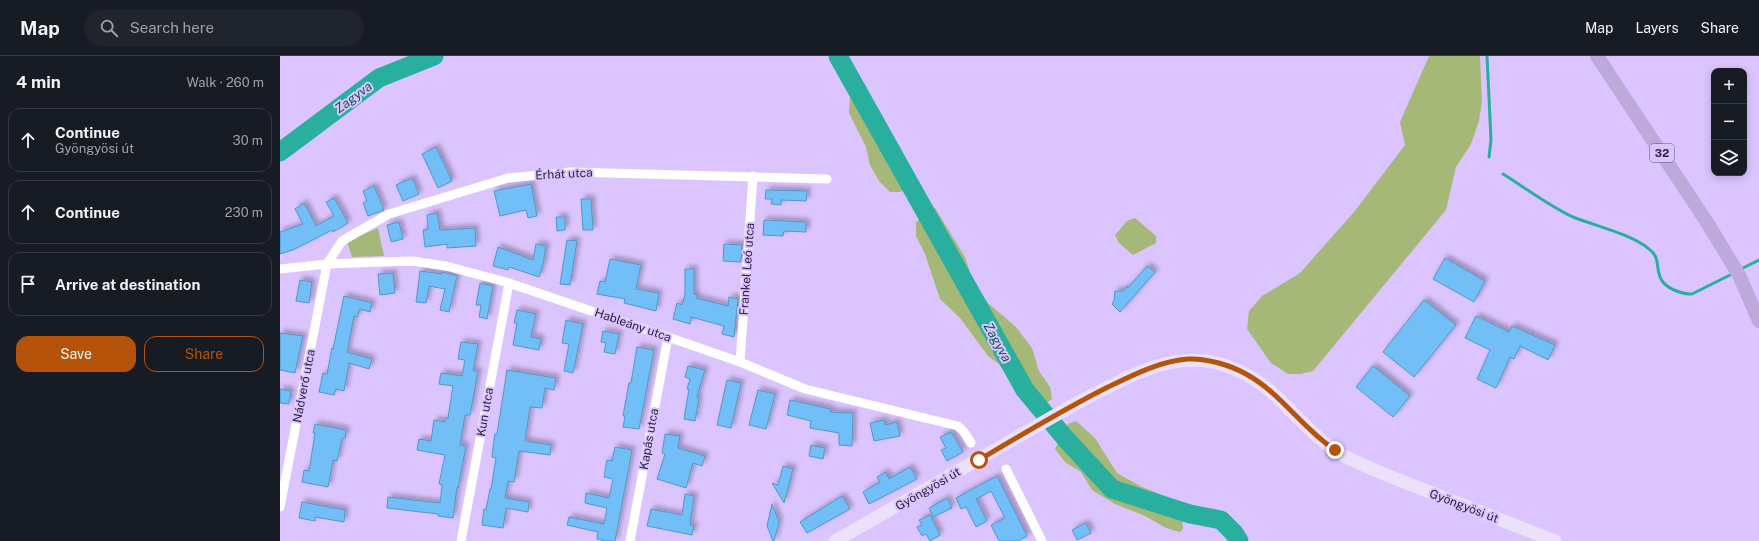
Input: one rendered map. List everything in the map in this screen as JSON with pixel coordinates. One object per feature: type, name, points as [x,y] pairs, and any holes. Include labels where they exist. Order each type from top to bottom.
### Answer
[{"type":"main road","name":"32","points":[[1597,56],[1708,224],[1738,275],[1759,321]]},
{"type":"street","name":"Érhát utca","points":[[327,264],[342,241],[389,214],[508,178],[570,172],[827,179]]},
{"type":"street","name":"Frankel Leó utca","points":[[740,362],[754,176]]},
{"type":"street","name":"Hableány utca","points":[[280,269],[327,264],[412,261],[446,266],[509,283],[668,337],[740,362],[805,389],[958,426],[971,443]]},
{"type":"street","name":"Nádverő utca","points":[[280,507],[327,264]]},
{"type":"street","name":"Kun utca","points":[[461,541],[509,283]]},
{"type":"street","name":"Kapás utca","points":[[630,541],[668,337]]},
{"type":"street","name":"Gyöngyösi út","points":[[835,541],[1084,399],[1139,373],[1171,361],[1190,359],[1228,366],[1245,373],[1278,397],[1297,418],[1323,442],[1347,457],[1403,482],[1555,541]]},
{"type":"street","points":[[1006,469],[1042,541]]},
{"type":"green space","points":[[1429,56],[1480,56],[1482,101],[1479,121],[1471,144],[1456,167],[1446,210],[1313,371],[1301,374],[1288,374],[1271,363],[1247,329],[1249,311],[1262,296],[1300,273],[1354,212],[1405,145],[1400,122]]},
{"type":"green space","points":[[865,91],[916,182],[901,192],[890,192],[879,181],[870,165],[866,147],[849,113],[850,96]]},
{"type":"green space","points":[[935,208],[965,257],[973,281],[988,303],[1016,327],[1032,348],[1039,371],[1050,387],[1052,399],[1046,403],[1023,399],[999,364],[988,356],[960,318],[940,299],[925,254],[916,236],[916,222]]},
{"type":"green space","points":[[1135,218],[1156,236],[1156,243],[1133,255],[1119,243],[1115,235],[1127,221]]},
{"type":"green space","points":[[378,228],[384,256],[352,257],[347,241]]},
{"type":"green space","points":[[1076,421],[1095,438],[1117,473],[1142,487],[1160,494],[1182,518],[1183,529],[1180,532],[1166,528],[1145,516],[1115,504],[1092,490],[1081,472],[1065,462],[1055,449],[1068,424]]},
{"type":"building","points":[[436,147],[452,181],[438,188],[422,154]]},
{"type":"building","points":[[412,178],[419,194],[403,201],[396,185]]},
{"type":"building","points":[[531,184],[537,216],[528,218],[526,210],[500,216],[494,191]]},
{"type":"building","points":[[374,186],[384,210],[368,216],[363,203],[367,201],[363,191]]},
{"type":"building","points":[[766,190],[807,191],[806,201],[781,200],[781,205],[771,204],[772,199],[765,199]]},
{"type":"building","points":[[334,198],[348,223],[333,232],[332,230],[295,249],[280,254],[280,232],[303,224],[295,209],[304,203],[316,226],[334,216],[326,202]]},
{"type":"building","points":[[581,199],[591,199],[593,230],[583,230]]},
{"type":"building","points":[[437,213],[440,230],[475,228],[476,246],[447,248],[447,244],[425,247],[423,230],[428,229],[427,215]]},
{"type":"building","points":[[556,217],[565,217],[565,230],[557,231]]},
{"type":"building","points":[[764,220],[806,222],[806,232],[784,231],[783,236],[763,235]]},
{"type":"building","points":[[399,222],[403,239],[391,242],[387,225]]},
{"type":"building","points":[[567,240],[577,241],[570,285],[560,284]]},
{"type":"building","points":[[536,244],[546,246],[539,277],[509,267],[508,270],[493,266],[498,247],[533,260]]},
{"type":"building","points":[[724,244],[742,245],[741,262],[723,261]]},
{"type":"building","points":[[1445,258],[1485,281],[1474,302],[1433,279]]},
{"type":"building","points":[[610,259],[641,265],[636,289],[659,293],[656,311],[624,303],[625,299],[597,294],[600,281],[605,282]]},
{"type":"building","points":[[1147,266],[1155,272],[1120,312],[1112,304],[1114,301],[1115,291],[1123,291],[1127,286],[1128,288]]},
{"type":"building","points":[[685,269],[694,269],[694,294],[697,295],[696,298],[728,306],[729,297],[738,299],[734,337],[722,334],[724,326],[691,317],[690,324],[673,319],[677,303],[682,305],[685,294]]},
{"type":"building","points":[[420,271],[442,274],[442,272],[457,276],[449,312],[440,310],[445,289],[429,286],[426,303],[416,302]]},
{"type":"building","points":[[393,273],[395,293],[380,295],[378,274]]},
{"type":"building","points":[[300,280],[312,282],[309,303],[296,301]]},
{"type":"building","points":[[480,283],[493,286],[487,319],[479,317],[481,305],[476,305]]},
{"type":"building","points":[[344,296],[372,303],[370,312],[360,309],[357,317],[354,316],[347,352],[372,359],[369,369],[349,363],[344,391],[336,389],[334,395],[319,392],[323,373],[327,374]]},
{"type":"building","points":[[1424,300],[1456,325],[1414,377],[1383,352]]},
{"type":"building","points":[[517,310],[536,314],[531,337],[541,339],[539,350],[513,345],[517,323],[514,323]]},
{"type":"building","points":[[1476,316],[1509,332],[1512,326],[1555,345],[1548,360],[1520,346],[1514,359],[1510,357],[1496,388],[1477,379],[1490,350],[1465,338]]},
{"type":"building","points":[[566,320],[583,324],[573,373],[564,371],[569,344],[562,343]]},
{"type":"building","points":[[603,331],[619,334],[615,354],[604,352],[606,343],[601,342]]},
{"type":"building","points":[[280,333],[303,336],[295,373],[280,370]]},
{"type":"building","points":[[461,342],[478,344],[473,371],[478,371],[470,415],[465,415],[460,445],[466,446],[458,488],[457,487],[453,518],[438,516],[438,514],[387,508],[388,497],[440,503],[442,485],[439,484],[445,455],[417,450],[419,439],[431,441],[434,420],[445,422],[445,418],[448,418],[453,386],[439,384],[441,373],[462,376],[465,360],[458,359]]},
{"type":"building","points":[[637,347],[654,350],[639,429],[623,427],[625,416],[623,416],[629,383],[631,383]]},
{"type":"building","points":[[688,366],[705,370],[697,397],[699,398],[695,421],[684,419],[689,389],[687,389],[690,379],[685,377]]},
{"type":"building","points":[[1373,366],[1410,396],[1393,417],[1356,387]]},
{"type":"building","points":[[507,370],[556,378],[554,390],[545,388],[542,408],[530,407],[525,441],[551,445],[550,455],[519,451],[514,482],[508,481],[505,498],[529,502],[528,512],[506,508],[503,528],[482,525],[484,509],[486,510],[491,489],[496,458],[492,457],[493,447],[495,434],[497,434]]},
{"type":"building","points":[[727,380],[741,383],[731,428],[717,425]]},
{"type":"building","points":[[280,389],[291,391],[289,404],[280,403]]},
{"type":"building","points":[[758,390],[775,394],[766,429],[749,425]]},
{"type":"building","points":[[790,400],[831,409],[830,412],[853,413],[852,446],[839,445],[839,433],[810,428],[811,421],[787,415]]},
{"type":"building","points":[[884,420],[885,425],[897,422],[900,436],[874,441],[870,423]]},
{"type":"building","points":[[315,424],[346,430],[345,438],[342,438],[337,461],[333,460],[328,487],[302,482],[304,470],[309,471]]},
{"type":"building","points":[[951,432],[963,452],[947,461],[941,450],[946,448],[940,437]]},
{"type":"building","points":[[665,434],[680,436],[678,448],[705,456],[702,466],[693,463],[686,488],[657,479],[665,454],[662,453]]},
{"type":"building","points":[[811,445],[825,448],[823,459],[809,456]]},
{"type":"building","points":[[615,447],[632,450],[615,541],[605,541],[597,539],[598,532],[567,525],[569,517],[604,524],[607,508],[585,503],[586,493],[609,498],[613,479],[604,477],[607,460],[612,461]]},
{"type":"building","points":[[783,466],[793,469],[784,503],[772,483],[778,485]]},
{"type":"building","points":[[910,467],[917,479],[869,504],[863,492],[880,482],[877,477],[886,472],[889,479]]},
{"type":"building","points":[[997,476],[1027,536],[1018,541],[999,541],[991,525],[1005,518],[991,491],[976,499],[987,521],[976,527],[966,507],[961,509],[956,498]]},
{"type":"building","points":[[685,494],[694,496],[690,525],[694,526],[692,535],[647,526],[651,509],[682,515]]},
{"type":"building","points":[[842,496],[850,509],[807,533],[800,522]]},
{"type":"building","points":[[947,498],[952,508],[933,517],[929,508]]},
{"type":"building","points":[[302,502],[345,510],[344,522],[315,517],[315,521],[299,518]]},
{"type":"building","points":[[772,504],[779,522],[774,541],[767,526]]},
{"type":"building","points":[[930,515],[940,535],[930,541],[926,534],[922,536],[917,527],[922,525],[919,520]]},
{"type":"building","points":[[1086,523],[1091,533],[1077,540],[1072,530]]},
{"type":"waterway","name":"Zagyva","points":[[280,152],[379,78],[434,56]]},
{"type":"waterway","name":"Zagyva","points":[[838,56],[1025,390],[1065,438],[1112,489],[1190,514],[1221,520],[1234,533],[1239,541]]},
{"type":"waterway","points":[[1487,56],[1491,140],[1489,157]]},
{"type":"waterway","points":[[1503,174],[1565,213],[1633,239],[1642,244],[1653,252],[1659,275],[1663,283],[1670,288],[1692,294],[1734,273]]},
{"type":"waterway","points":[[1741,269],[1759,260]]},
{"type":"route","points":[[979,460],[1084,399],[1126,378],[1171,361],[1190,359],[1228,366],[1245,373],[1278,397],[1312,433],[1335,450]]}]
